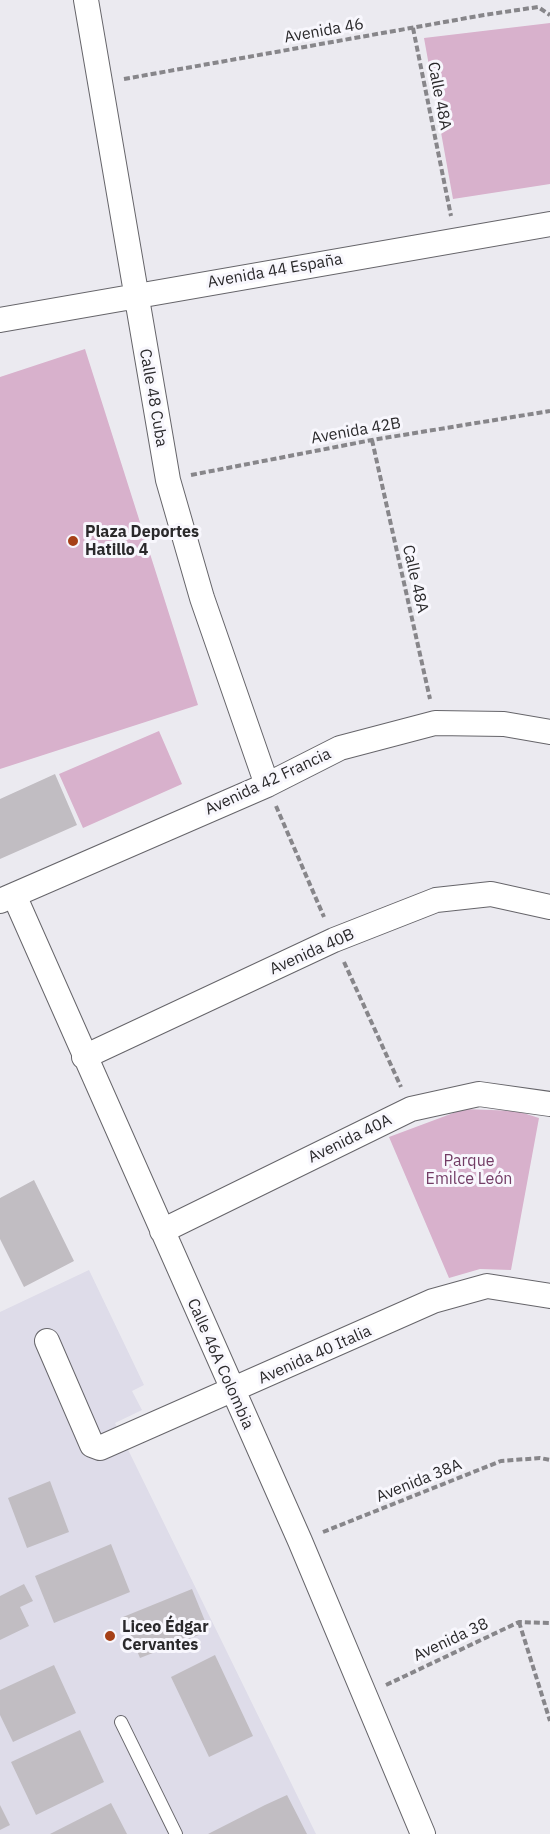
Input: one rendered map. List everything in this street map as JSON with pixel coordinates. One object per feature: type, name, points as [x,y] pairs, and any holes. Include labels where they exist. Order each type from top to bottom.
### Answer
[{"type":"street","name":"Calle 48 Cuba","points":[[86,0],[168,480],[202,598],[267,785]]},
{"type":"street","name":"Avenida 44 España","points":[[0,320],[550,224]]},
{"type":"street","name":"Avenida 42 Francia","points":[[7,898],[267,785],[340,748],[435,723],[504,724],[550,732]]},
{"type":"street","name":"Avenida 40B","points":[[84,1057],[334,940],[436,900],[491,894],[550,907]]},
{"type":"street","name":"Calle 46A Colombia","points":[[7,898],[84,1057],[300,1541],[423,1834]]},
{"type":"street","name":"Avenida 40A","points":[[162,1231],[411,1109],[479,1094],[550,1104]]},
{"type":"street","name":"Avenida 40 Italia","points":[[47,1341],[96,1448],[100,1448],[433,1301],[487,1286],[550,1296]]},
{"type":"lane","points":[[121,1722],[176,1834]]},
{"type":"path","name":"Avenida 46","points":[[101,83],[538,7],[550,15]]},
{"type":"path","name":"Calle 48A","points":[[413,28],[456,240]]},
{"type":"path","name":"Avenida 42B","points":[[168,480],[372,440],[550,411]]},
{"type":"path","name":"Calle 48A","points":[[372,440],[435,723]]},
{"type":"path","name":"Avenida 38A","points":[[300,1541],[501,1461],[540,1458],[550,1460]]},
{"type":"path","name":"Avenida 38","points":[[366,1694],[519,1622],[550,1623]]},
{"type":"path","points":[[519,1622],[550,1721]]},
{"type":"shaded area","name":"Liceo Édgar Cervantes","points":[[89,1270],[144,1385],[132,1391],[142,1410],[115,1423],[316,1834],[0,1834],[0,1312]]},
{"type":"green space","points":[[550,23],[550,184],[453,199],[424,38]]},
{"type":"green space","name":"Plaza Deportes Hatillo 4","points":[[85,349],[198,705],[0,769],[0,377]]},
{"type":"green space","points":[[159,731],[182,784],[83,828],[59,774]]},
{"type":"green space","name":"Parque Emilce León","points":[[464,1109],[517,1111],[539,1118],[511,1270],[480,1269],[449,1278],[389,1137]]},
{"type":"building","points":[[55,774],[77,825],[0,859],[0,799]]},
{"type":"building","points":[[34,1180],[74,1261],[24,1287],[0,1239],[0,1198]]},
{"type":"building","points":[[50,1481],[69,1532],[27,1548],[8,1498]]},
{"type":"building","points":[[111,1544],[130,1592],[54,1623],[35,1576]]},
{"type":"building","points":[[24,1584],[33,1601],[20,1607],[29,1626],[0,1640],[0,1596]]},
{"type":"building","points":[[192,1589],[209,1631],[140,1658],[123,1617]]},
{"type":"building","points":[[215,1655],[253,1736],[209,1757],[171,1677]]},
{"type":"building","points":[[54,1665],[76,1713],[13,1742],[0,1715],[0,1690]]},
{"type":"building","points":[[80,1730],[104,1782],[36,1815],[11,1762]]},
{"type":"building","points":[[287,1795],[307,1834],[208,1834],[265,1805]]},
{"type":"building","points":[[111,1803],[127,1834],[50,1834]]},
{"type":"building","points":[[0,1805],[10,1825],[0,1830]]},
{"type":"place","name":"Plaza Deportes Hatillo 4","points":[[73,541]]},
{"type":"place","name":"Liceo Édgar Cervantes","points":[[110,1636]]}]
